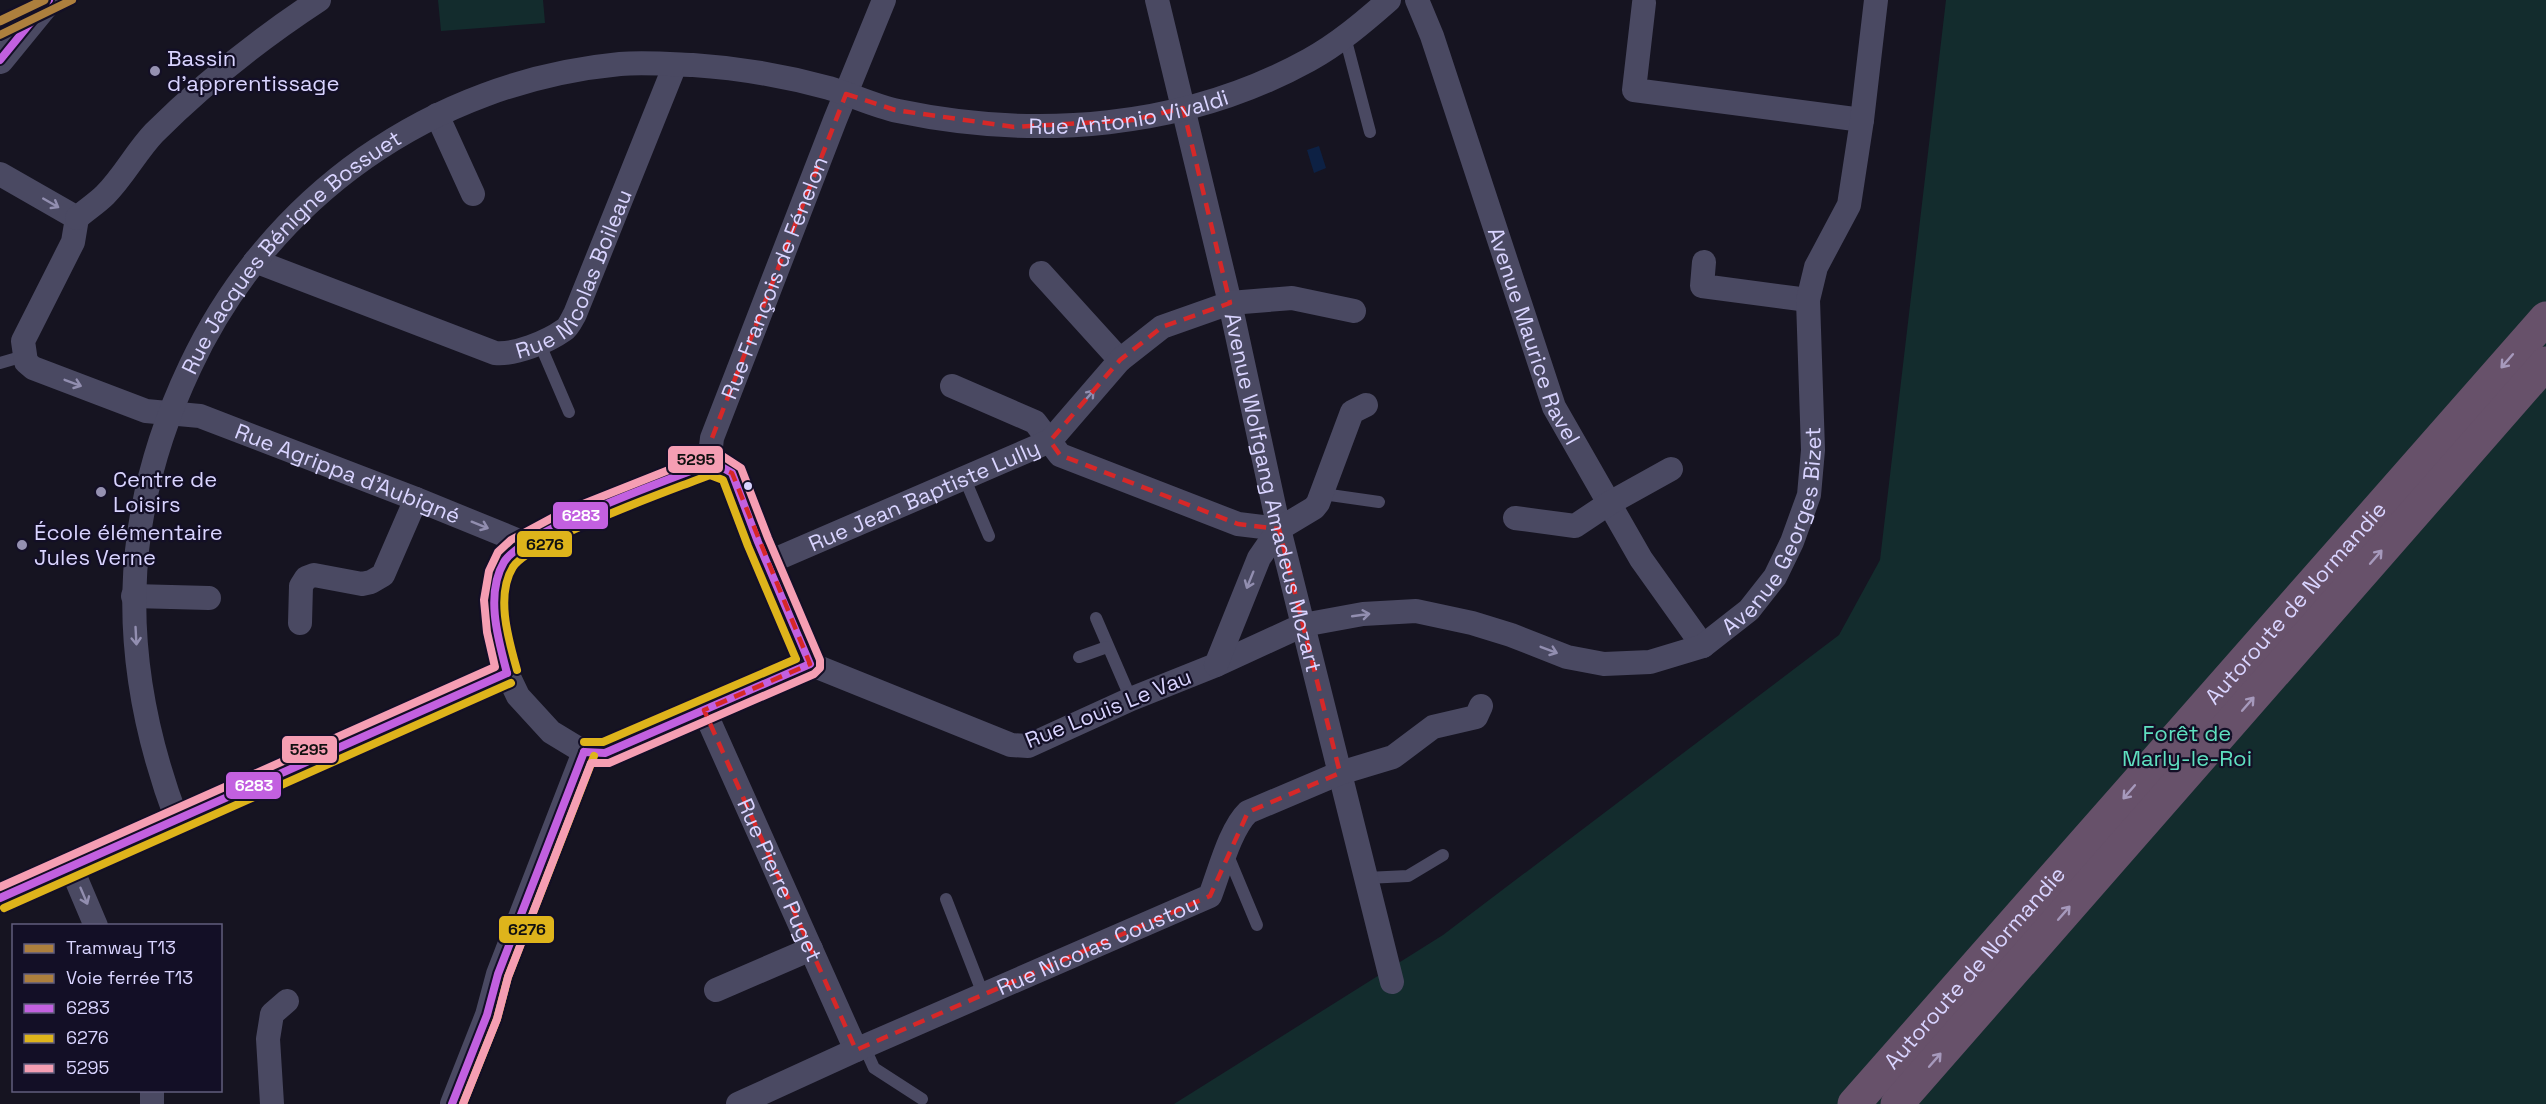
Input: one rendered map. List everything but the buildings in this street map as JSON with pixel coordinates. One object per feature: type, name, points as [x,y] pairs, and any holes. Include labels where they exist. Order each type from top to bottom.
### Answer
[{"type":"highway","name":"Autoroute de Normandie","points":[[1854,1104],[2546,318]]},
{"type":"highway","name":"Autoroute de Normandie","points":[[1897,1104],[2546,363]]},
{"type":"street","points":[[0,60],[50,0]]},
{"type":"street","points":[[24,356],[23,341],[73,242],[76,218],[106,194],[141,147],[226,65],[272,30],[319,0]]},
{"type":"street","name":"Rue François de Fénelon","points":[[709,464],[712,438],[884,0]]},
{"type":"street","name":"Avenue Wolfgang Amadeus Mozart","points":[[1157,0],[1230,303],[1279,529],[1392,982]]},
{"type":"street","name":"Rue Antonio Vivaldi","points":[[846,94],[895,110],[1014,128],[1065,127],[1133,120],[1225,98],[1263,82],[1308,60],[1345,37],[1389,0]]},
{"type":"street","name":"Avenue Maurice Ravel","points":[[1417,0],[1432,36],[1554,407],[1641,559],[1702,646]]},
{"type":"street","name":"Avenue Georges Bizet","points":[[1303,625],[1363,614],[1416,611],[1482,626],[1567,657],[1604,664],[1650,662],[1702,646],[1749,610],[1775,577],[1792,542],[1809,495],[1813,450],[1808,300],[1816,267],[1849,205],[1876,0]]},
{"type":"street","points":[[1644,3],[1634,90],[1862,120]]},
{"type":"street","name":"Rue Jacques Bénigne Bossuet","points":[[177,820],[144,709],[137,667],[133,596],[144,500],[169,414],[216,316],[255,261],[310,200],[361,160],[415,125],[478,96],[555,74],[623,64],[694,65],[787,77],[846,94]]},
{"type":"street","name":"Rue Nicolas Boileau","points":[[255,261],[495,353],[504,354],[539,342],[566,329],[575,314],[675,65]]},
{"type":"street","points":[[437,115],[473,194]]},
{"type":"street","points":[[0,174],[76,218]]},
{"type":"street","points":[[1704,262],[1702,286],[1808,300]]},
{"type":"street","points":[[1041,273],[1120,360]]},
{"type":"street","points":[[952,386],[1035,423],[1050,441],[1120,360],[1162,327],[1230,303],[1292,298],[1354,310]]},
{"type":"street","name":"Rue Agrippa d'Aubigné","points":[[24,356],[26,363],[33,368],[147,411],[200,416],[524,543]]},
{"type":"street","points":[[1216,665],[1259,558],[1279,529],[1314,508],[1323,494],[1352,412],[1366,405]]},
{"type":"street","name":"Rue Jean Baptiste Lully","points":[[767,563],[1050,441],[1060,455],[1238,524],[1279,529]]},
{"type":"street","points":[[709,464],[720,466],[732,473],[810,664],[605,753],[584,752],[551,732],[528,709],[507,673],[497,634],[496,590],[505,561],[524,543],[609,504],[709,464]]},
{"type":"street","points":[[1515,518],[1575,526],[1608,504],[1671,469]]},
{"type":"street","points":[[300,623],[302,586],[306,578],[314,575],[362,584],[383,575],[416,499]]},
{"type":"street","points":[[133,596],[209,598]]},
{"type":"street","name":"Rue Louis Le Vau","points":[[810,664],[1011,745],[1028,746],[1303,625]]},
{"type":"street","points":[[0,898],[507,673]]},
{"type":"street","name":"Rue Nicolas Coustou","points":[[738,1104],[860,1048],[1210,896],[1242,817],[1248,812],[1340,773],[1393,757],[1433,727],[1476,717],[1481,706]]},
{"type":"street","name":"Rue Pierre Puget","points":[[704,710],[811,950],[860,1048]]},
{"type":"street","points":[[452,1104],[487,1015],[498,974],[584,752]]},
{"type":"street","points":[[71,867],[95,924]]},
{"type":"street","points":[[716,990],[811,950]]},
{"type":"street","points":[[272,1104],[268,1039],[272,1014],[287,1001]]},
{"type":"lane","points":[[1345,37],[1370,132]]},
{"type":"lane","points":[[539,342],[569,412]]},
{"type":"lane","points":[[0,363],[24,356]]},
{"type":"lane","points":[[964,477],[989,536]]},
{"type":"lane","points":[[1323,494],[1379,502]]},
{"type":"lane","points":[[1096,618],[1131,699]]},
{"type":"lane","points":[[1079,657],[1107,647]]},
{"type":"lane","points":[[1227,853],[1257,925]]},
{"type":"lane","points":[[1366,878],[1408,876],[1443,855]]},
{"type":"lane","points":[[946,899],[983,994]]},
{"type":"lane","points":[[860,1048],[874,1068],[922,1099]]},
{"type":"highlighted area","points":[[846,94],[895,110],[1014,127],[1133,120],[1183,108],[1230,303],[1162,327],[1120,360],[1050,441],[1060,455],[1238,524],[1279,529],[1340,773],[1248,812],[1210,896],[856,1050],[704,710],[810,664],[732,473],[709,464],[712,438]]},
{"type":"green space","points":[[438,0],[543,0],[545,23],[441,31]]},
{"type":"green space","name":"Forêt de Marly-le-Roi","points":[[1946,0],[2546,0],[2546,1104],[1174,1104],[1443,935],[1839,635],[1880,560]]},
{"type":"water","points":[[1319,146],[1326,168],[1314,173],[1307,150]]},
{"type":"tram line","name":"T13","points":[[0,35],[72,0]]},
{"type":"rail line","name":"T13","points":[[0,21],[44,0]]},
{"type":"transit line","name":"6283","points":[[0,60],[49,0]]},
{"type":"transit line","name":"5295","points":[[0,887],[495,667],[487,632],[484,600],[489,571],[498,552],[511,540],[563,512],[709,454],[724,457],[741,468],[820,660],[820,668],[814,674],[609,763],[591,763],[508,977],[497,1019],[463,1104]]},
{"type":"transit line","name":"6283","points":[[507,673],[495,617],[495,588],[504,562],[517,550],[567,521],[709,464],[720,466],[732,473],[758,542],[810,664],[605,753],[584,752]]},
{"type":"transit line","name":"6276","points":[[517,670],[510,646],[504,605],[508,579],[513,567],[524,556],[597,519],[654,496],[710,475],[723,480],[796,659],[603,742],[584,742]]},
{"type":"transit line","name":"6283","points":[[0,898],[507,673]]},
{"type":"transit line","name":"6276","points":[[4,908],[511,683]]},
{"type":"transit line","name":"6283","points":[[452,1104],[487,1015],[498,974],[584,752]]},
{"type":"transit line","name":"6276","points":[[463,1104],[497,1019],[508,977],[594,756]]},
{"type":"place","name":"Bassin d'apprentissage","points":[[155,71]]},
{"type":"place","name":"Centre de Loisirs","points":[[101,492]]},
{"type":"place","name":"École élémentaire Jules Verne","points":[[22,545]]}]
